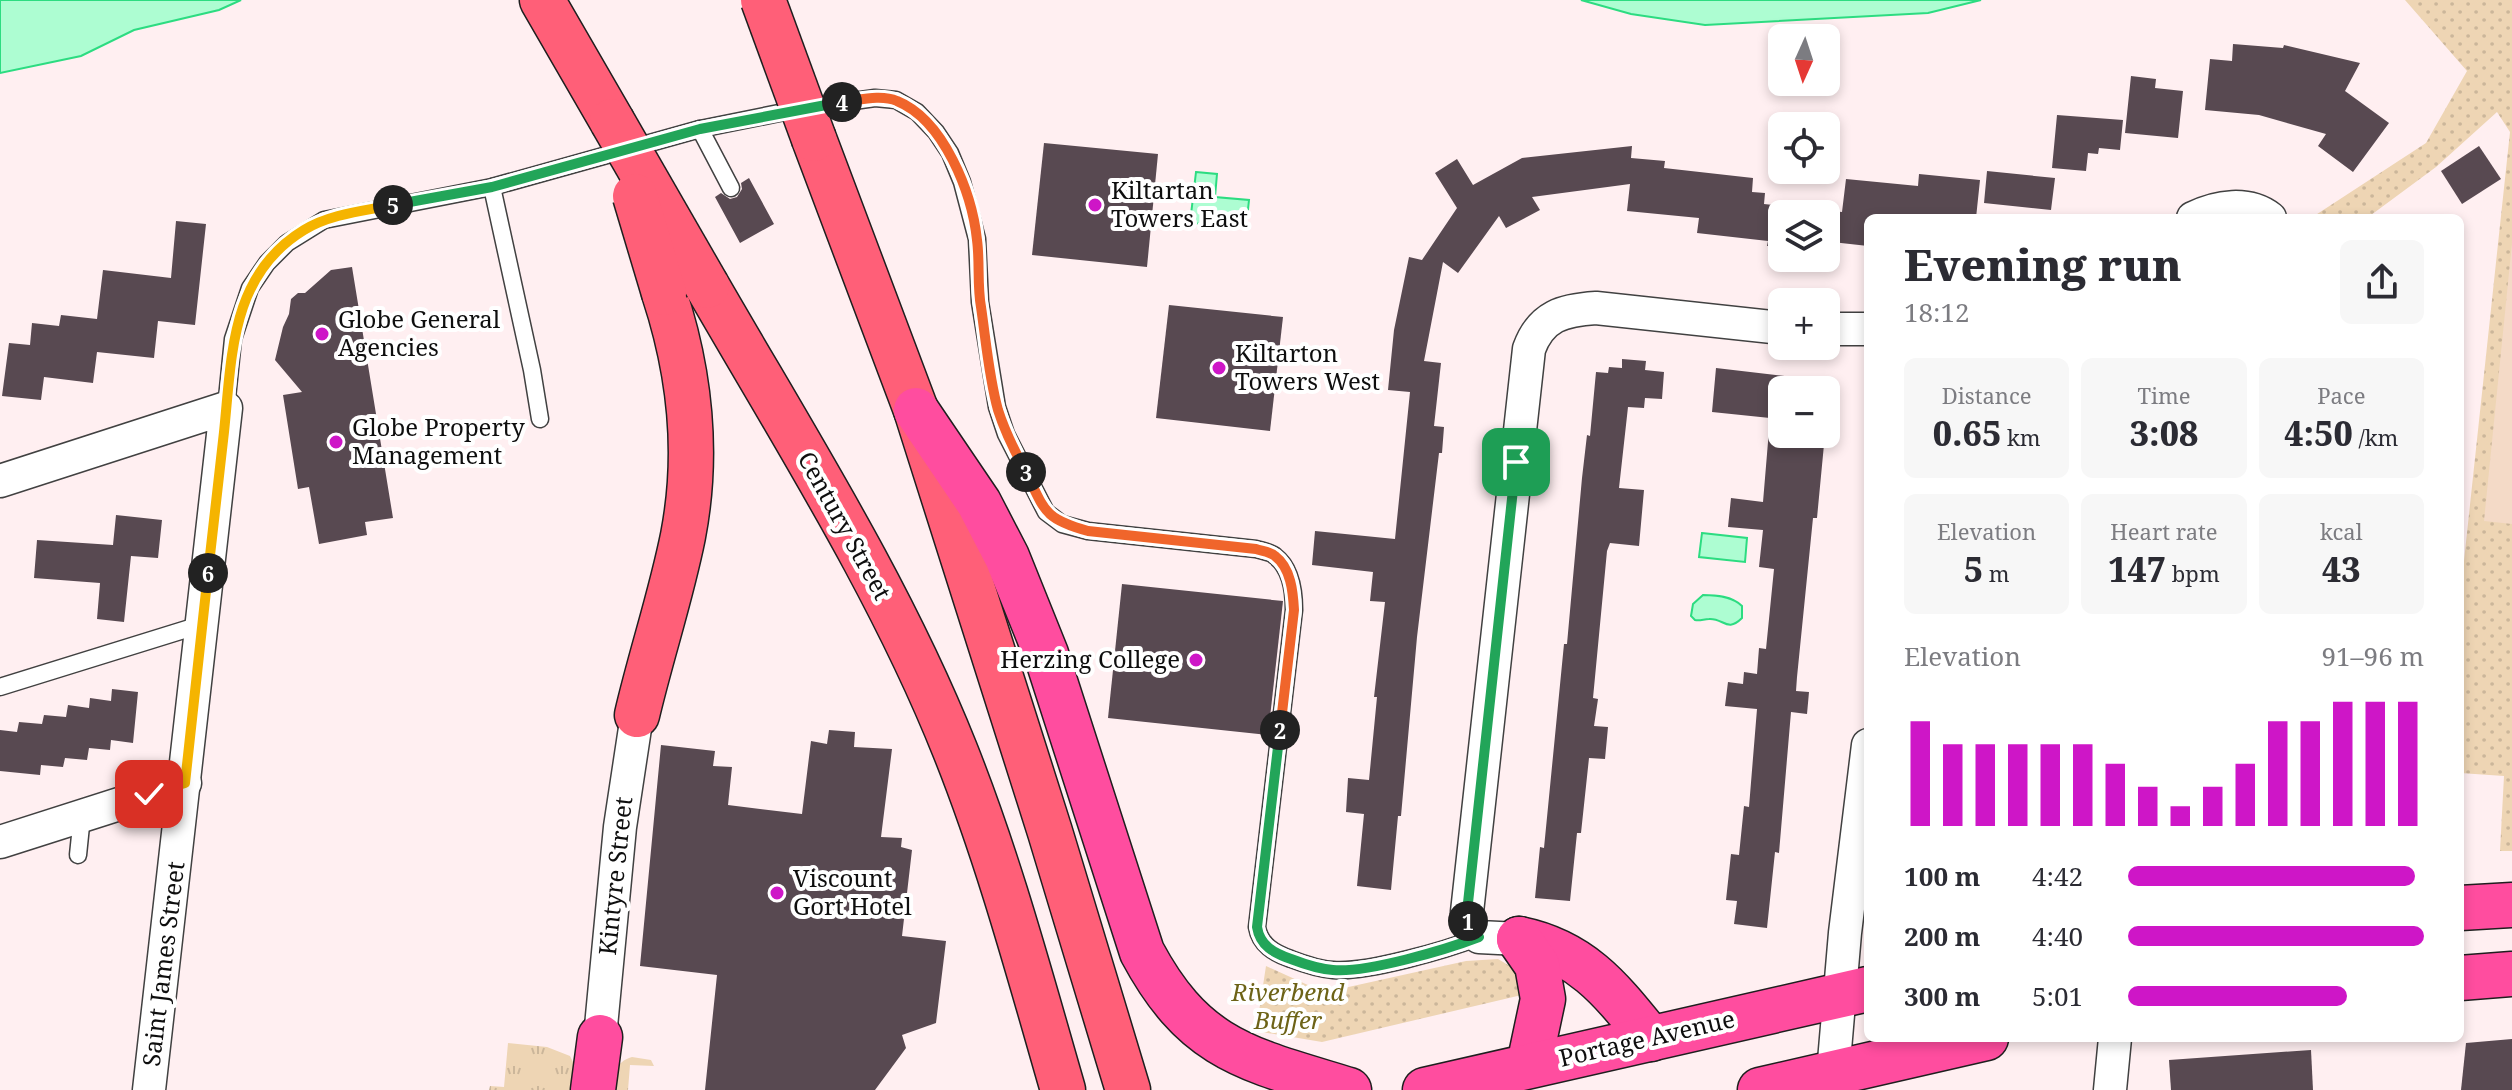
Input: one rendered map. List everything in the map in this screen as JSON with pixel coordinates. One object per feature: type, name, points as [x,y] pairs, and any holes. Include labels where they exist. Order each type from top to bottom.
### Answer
[{"type":"highway","points":[[916,410],[979,503],[1007,557],[1046,654],[1142,952],[1156,979],[1199,1028],[1222,1045],[1253,1060],[1349,1090]]},
{"type":"highway","points":[[2464,908],[2512,905]]},
{"type":"highway","points":[[1499,938],[1562,953],[1596,976],[1614,993],[1651,1039]]},
{"type":"highway","points":[[1499,938],[1537,965],[1543,999],[1529,1065]]},
{"type":"highway","points":[[2464,978],[2512,974]]},
{"type":"highway","name":"Portage Avenue","points":[[1438,1089],[1529,1065],[1854,992]]},
{"type":"highway","points":[[593,1090],[600,1037]]},
{"type":"highway","points":[[1760,1090],[1969,1042]]},
{"type":"main road","name":"Century Street","points":[[542,0],[892,613],[970,789],[1002,884],[1063,1090]]},
{"type":"main road","points":[[763,0],[916,410],[1128,1090]]},
{"type":"main road","points":[[612,121],[685,368],[691,443],[690,486],[676,569],[637,715]]},
{"type":"street","points":[[2205,214],[2243,206],[2261,214]]},
{"type":"street","points":[[1499,938],[1469,926],[1467,912],[1529,349],[1535,332],[1554,317],[1574,310],[1596,308],[1768,326]]},
{"type":"street","points":[[1840,329],[1864,329]]},
{"type":"street","points":[[0,481],[226,408]]},
{"type":"street","name":"Saint James Street","points":[[149,1090],[226,408]]},
{"type":"street","name":"Kintyre Street","points":[[600,1037],[620,827],[637,715]]},
{"type":"street","points":[[1833,1073],[1854,992],[1845,933],[1864,778]]},
{"type":"street","points":[[0,842],[185,783]]},
{"type":"street","points":[[2110,1090],[2115,1042]]},
{"type":"lane","points":[[226,408],[233,339],[250,288],[267,263],[287,243],[324,220],[492,187],[700,129],[804,108],[875,98],[896,100],[917,112],[936,132],[950,153],[962,182],[977,239],[980,302],[997,407],[1006,434],[1046,512],[1062,524],[1088,531],[1256,549],[1275,555],[1287,571],[1294,610],[1258,935],[1272,952],[1332,970],[1358,970],[1499,938]]},
{"type":"lane","points":[[700,129],[731,188]]},
{"type":"lane","points":[[492,187],[540,419]]},
{"type":"lane","points":[[0,687],[203,624]]},
{"type":"lane","points":[[78,855],[82,816]]},
{"type":"green space","points":[[2405,0],[2512,0],[2512,851],[2500,851],[2504,776],[2464,773],[2464,561],[2510,132],[2497,112],[2436,167],[2372,214],[2317,214],[2426,143],[2467,71]]},
{"type":"green space","name":"Riverbend Buffer","points":[[1498,959],[1520,972],[1530,993],[1322,1042],[1256,1031],[1266,966],[1310,986],[1344,988],[1466,961]]},
{"type":"green space","points":[[508,1043],[547,1047],[570,1056],[576,1068],[576,1090],[489,1090],[490,1086],[504,1087]]},
{"type":"green space","points":[[632,1057],[651,1060],[654,1066],[630,1065],[628,1090],[609,1090],[618,1066]]},
{"type":"shaded area","points":[[0,0],[241,0],[219,10],[134,30],[81,56],[0,73]]},
{"type":"shaded area","points":[[1581,0],[1981,0],[1928,13],[1705,25],[1631,14]]},
{"type":"shaded area","points":[[1196,172],[1217,174],[1215,197],[1249,200],[1246,228],[1190,223]]},
{"type":"shaded area","points":[[2512,243],[2512,524],[2484,521]]},
{"type":"shaded area","points":[[1702,533],[1747,538],[1745,562],[1699,557]]},
{"type":"shaded area","points":[[1703,595],[1734,600],[1742,606],[1742,618],[1729,625],[1714,619],[1695,620],[1691,616],[1693,604]]},
{"type":"building","points":[[2233,44],[2283,48],[2284,45],[2360,63],[2345,91],[2389,123],[2353,172],[2318,146],[2326,134],[2259,115],[2205,110],[2210,59],[2232,61]]},
{"type":"building","points":[[2131,76],[2156,79],[2155,88],[2183,91],[2178,138],[2125,133]]},
{"type":"building","points":[[2057,115],[2123,120],[2120,150],[2099,148],[2098,154],[2088,153],[2086,171],[2052,168]]},
{"type":"building","name":"Kiltartan Towers East","points":[[1044,143],[1158,154],[1147,267],[1032,255]]},
{"type":"building","points":[[1632,146],[1631,158],[1665,161],[1664,168],[1753,178],[1752,192],[1765,193],[1764,204],[1768,204],[1768,241],[1697,233],[1699,218],[1627,211],[1630,184],[1532,197],[1540,210],[1506,228],[1499,216],[1458,273],[1443,262],[1424,361],[1441,363],[1434,426],[1444,427],[1442,453],[1439,453],[1417,637],[1391,890],[1357,886],[1364,814],[1346,812],[1348,778],[1369,780],[1377,697],[1374,697],[1385,602],[1370,601],[1373,572],[1312,565],[1315,531],[1395,539],[1410,392],[1388,390],[1394,330],[1409,257],[1422,260],[1457,208],[1435,173],[1457,159],[1473,185],[1522,158]]},
{"type":"building","points":[[2479,146],[2501,179],[2462,204],[2441,171]]},
{"type":"building","points":[[1987,171],[2055,178],[2051,210],[1984,203]]},
{"type":"building","points":[[1919,174],[1980,180],[1976,214],[1864,214],[1864,246],[1840,243],[1840,212],[1846,179],[1918,186]]},
{"type":"building","points":[[749,178],[774,224],[740,243],[715,197],[721,193],[730,199],[737,197],[742,189],[741,183]]},
{"type":"building","points":[[176,221],[206,224],[195,325],[158,321],[154,358],[97,352],[93,383],[44,377],[41,400],[2,396],[9,343],[30,345],[32,323],[59,326],[61,315],[97,319],[103,270],[171,278]]},
{"type":"building","points":[[352,267],[393,518],[365,522],[367,535],[319,544],[309,487],[298,489],[283,395],[302,392],[275,360],[291,299],[298,293],[305,293],[331,270]]},
{"type":"building","name":"Kiltarton Towers West","points":[[1169,305],[1283,317],[1270,431],[1156,418]]},
{"type":"building","points":[[1622,359],[1646,361],[1645,370],[1664,372],[1662,399],[1645,398],[1644,408],[1628,407],[1619,488],[1644,490],[1639,546],[1610,543],[1607,551],[1593,698],[1598,699],[1594,726],[1608,727],[1605,759],[1589,758],[1570,901],[1535,898],[1540,847],[1544,848],[1582,478],[1587,435],[1590,436],[1596,372],[1608,373],[1609,367],[1622,368]]},
{"type":"building","points":[[1716,368],[1785,376],[1768,376],[1768,418],[1712,412]]},
{"type":"building","points":[[1768,442],[1768,448],[1824,448],[1817,518],[1813,518],[1796,691],[1809,692],[1807,714],[1791,712],[1779,853],[1775,852],[1767,928],[1734,924],[1737,901],[1726,900],[1731,854],[1739,855],[1744,806],[1749,807],[1757,709],[1725,706],[1728,682],[1743,684],[1744,672],[1757,674],[1759,648],[1766,649],[1774,569],[1759,567],[1763,530],[1728,527],[1731,498],[1763,502]]},
{"type":"building","points":[[116,515],[162,520],[158,558],[131,556],[124,622],[97,619],[100,583],[34,578],[37,540],[113,545]]},
{"type":"building","name":"Herzing College","points":[[1122,584],[1283,601],[1268,735],[1108,718]]},
{"type":"building","points":[[112,689],[138,692],[133,743],[111,740],[110,750],[89,748],[87,760],[65,758],[63,767],[41,765],[40,775],[0,771],[0,730],[17,732],[19,722],[42,724],[44,715],[66,717],[68,705],[89,708],[90,698],[111,701]]},
{"type":"building","name":"Viscount Gort Hotel","points":[[829,730],[855,732],[854,747],[892,749],[881,837],[902,838],[901,847],[912,850],[902,936],[946,941],[936,1023],[902,1035],[906,1048],[875,1090],[705,1090],[717,975],[640,966],[661,745],[715,751],[713,766],[732,767],[728,805],[802,814],[811,741],[827,744]]},
{"type":"building","points":[[2512,1039],[2512,1090],[2461,1090],[2466,1043]]},
{"type":"building","points":[[2311,1050],[2313,1090],[2171,1090],[2169,1060]]},
{"type":"place","name":"Kiltartan Towers East","points":[[1095,205]]},
{"type":"place","name":"Globe General Agencies","points":[[322,334]]},
{"type":"place","name":"Kiltarton Towers West","points":[[1219,368]]},
{"type":"place","name":"Globe Property Management","points":[[336,442]]},
{"type":"place","name":"Herzing College","points":[[1196,660]]},
{"type":"place","name":"Viscount Gort Hotel","points":[[777,893]]},
{"type":"route","points":[[149,794],[185,783],[233,339],[241,308],[267,263],[287,243],[324,220],[354,212],[492,187],[700,129],[804,108],[875,98],[896,100],[917,112],[950,153],[962,182],[977,239],[980,302],[997,407],[1006,434],[1046,512],[1062,524],[1088,531],[1256,549],[1275,555],[1287,571],[1294,610],[1257,927],[1258,935],[1272,952],[1332,970],[1358,970],[1479,937],[1469,926],[1467,912],[1516,462]]}]
